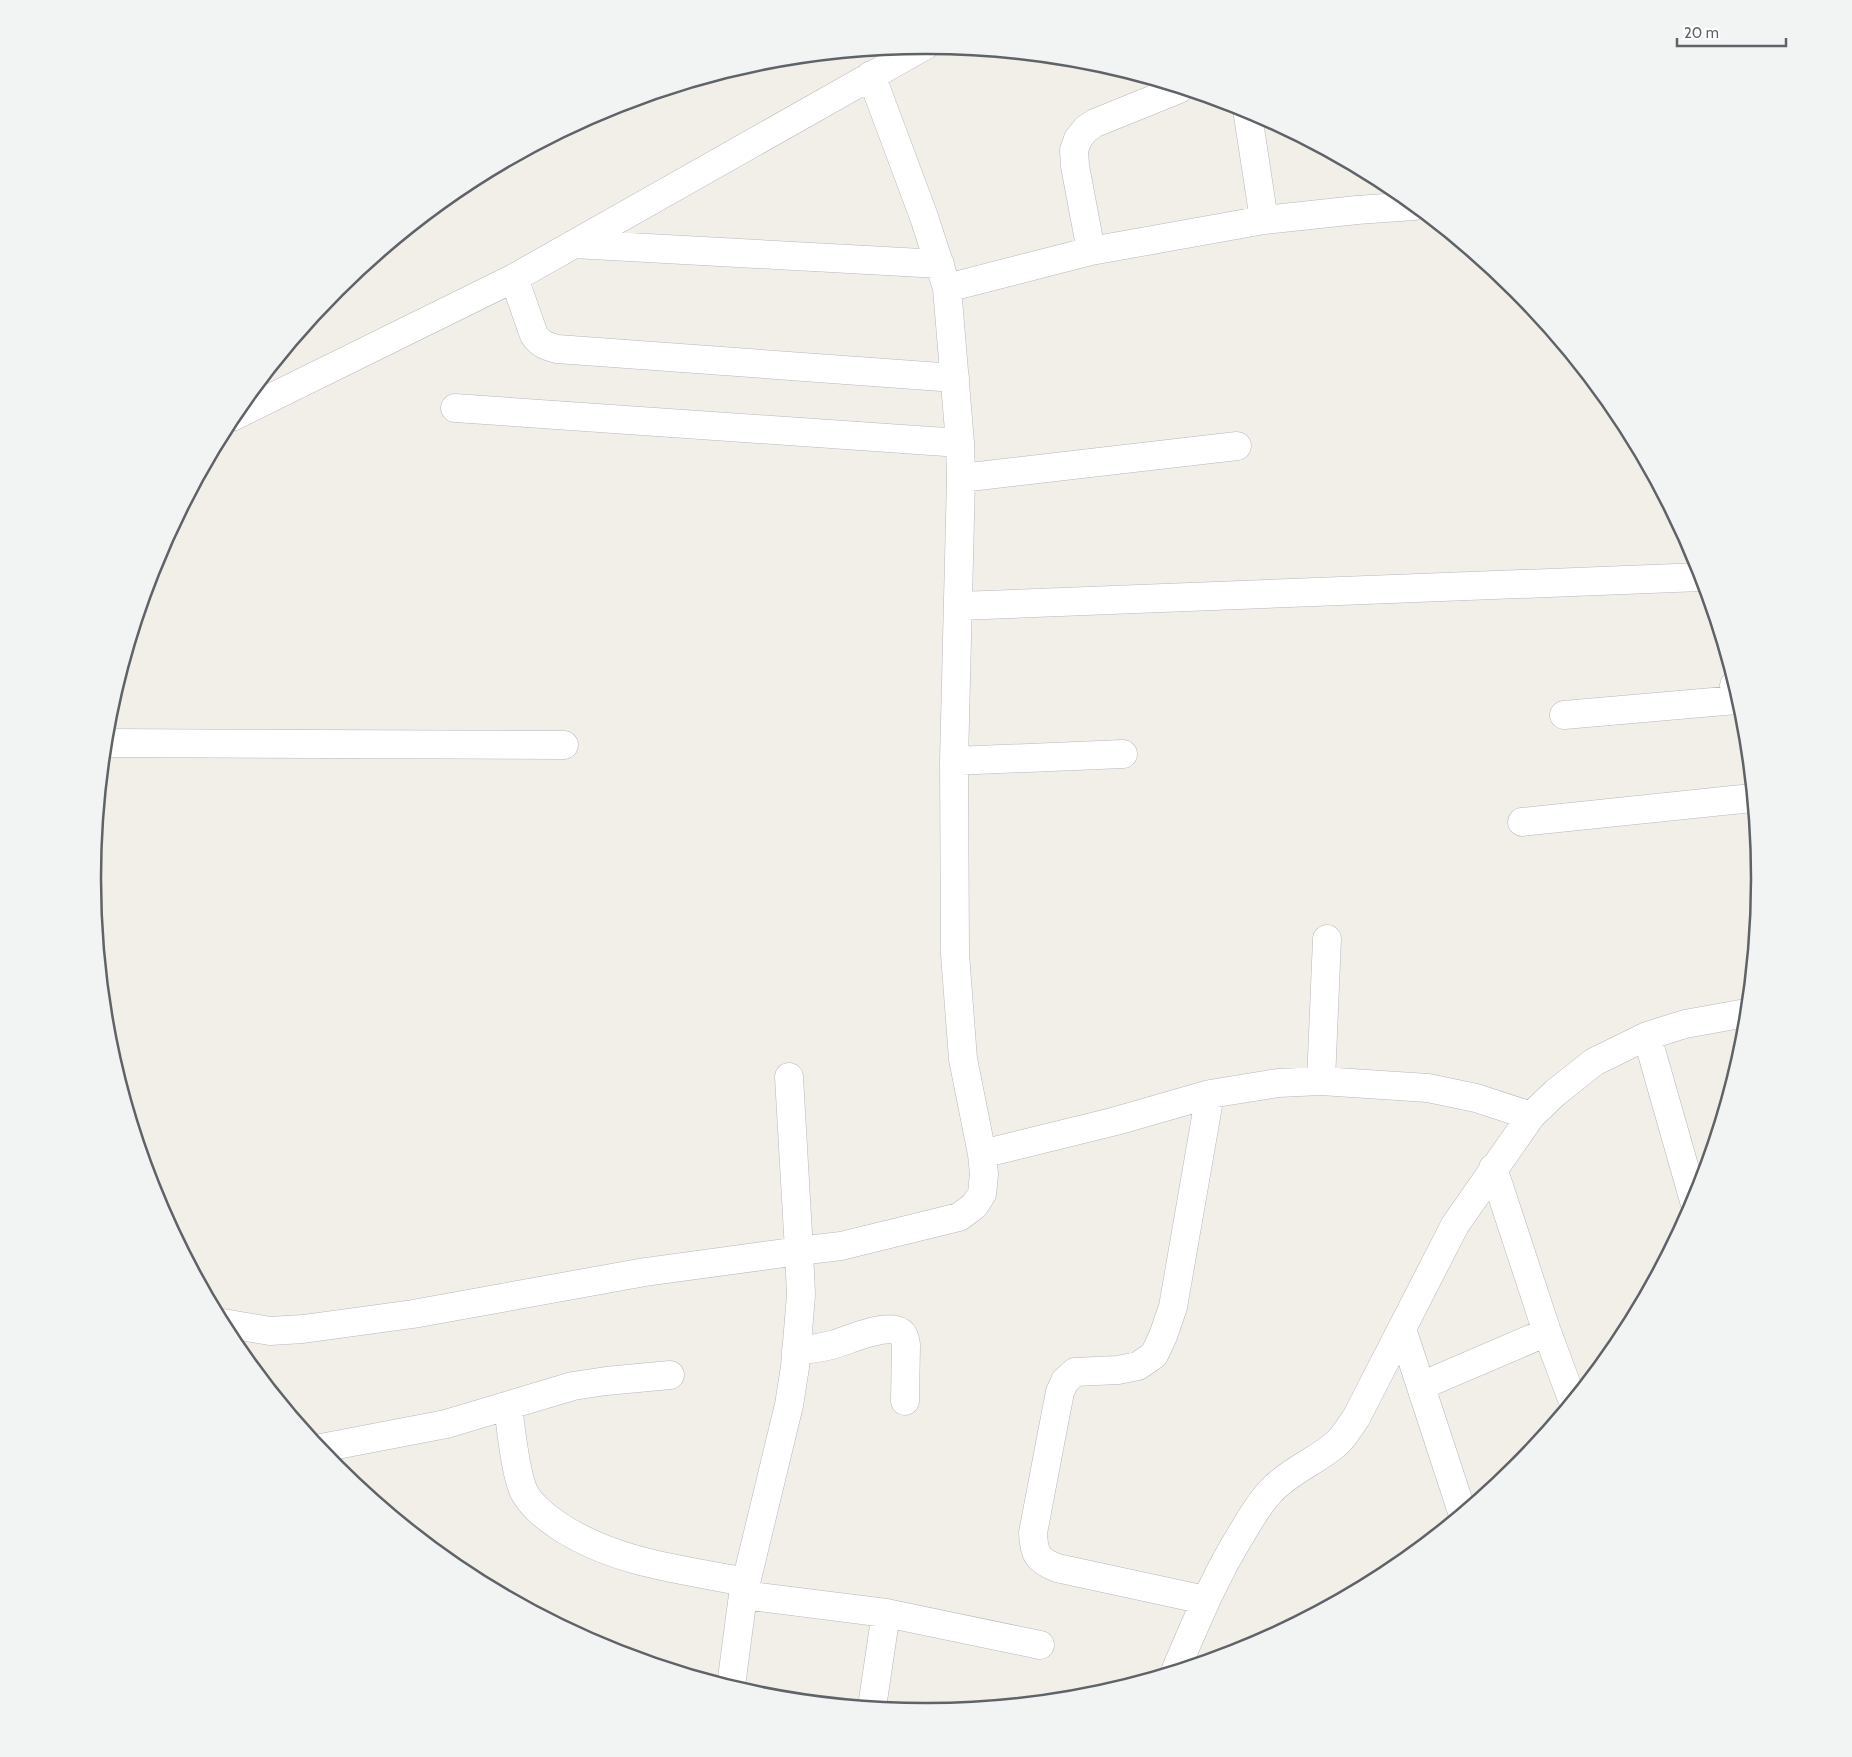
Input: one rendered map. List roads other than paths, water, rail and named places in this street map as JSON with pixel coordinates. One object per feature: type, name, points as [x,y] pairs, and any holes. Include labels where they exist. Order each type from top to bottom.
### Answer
[{"type":"street","points":[[248,409],[514,278],[908,55]]},
{"type":"street","points":[[232,1325],[270,1331],[303,1329],[412,1314],[645,1272],[841,1246],[959,1216],[974,1206],[982,1194],[984,1174],[982,1154],[963,1059],[956,963],[954,761],[960,606],[962,478],[955,378],[944,276],[871,75]]},
{"type":"street","points":[[1091,251],[1075,166],[1074,150],[1078,139],[1086,128],[1095,123],[1172,92]]},
{"type":"street","points":[[1248,120],[1264,220]]},
{"type":"street","points":[[574,244],[944,276],[1264,220],[1403,207]]},
{"type":"street","points":[[514,278],[534,335],[544,346],[557,349],[955,378]]},
{"type":"street","points":[[455,408],[960,443]]},
{"type":"street","points":[[962,478],[1237,446]]},
{"type":"street","points":[[960,606],[1693,577]]},
{"type":"street","points":[[1564,715],[1730,696]]},
{"type":"street","points":[[113,743],[564,745]]},
{"type":"street","points":[[954,761],[1123,754]]},
{"type":"street","points":[[1522,822],[1747,799]]},
{"type":"street","points":[[1321,1081],[1327,939]]},
{"type":"street","points":[[1179,1663],[1205,1600],[1230,1551],[1250,1519],[1270,1492],[1290,1475],[1339,1441],[1356,1418],[1455,1225],[1531,1116],[1555,1093],[1594,1062],[1647,1036],[1686,1024],[1739,1014]]},
{"type":"street","points":[[1647,1036],[1690,1188]]},
{"type":"street","points":[[732,1679],[745,1589],[789,1405],[796,1351],[801,1295],[789,1078]]},
{"type":"street","points":[[982,1154],[1116,1121],[1210,1094],[1278,1083],[1321,1081],[1428,1088],[1476,1098],[1531,1116]]},
{"type":"street","points":[[1205,1600],[1046,1564],[1037,1556],[1033,1533],[1060,1392],[1065,1381],[1075,1372],[1118,1370],[1138,1366],[1154,1355],[1163,1336],[1173,1307],[1210,1094]]},
{"type":"street","points":[[1493,1168],[1547,1332],[1570,1393]]},
{"type":"street","points":[[1402,1329],[1460,1507]]},
{"type":"street","points":[[796,1351],[834,1344],[862,1334],[888,1330],[901,1332],[905,1337],[906,1345],[905,1401]]},
{"type":"street","points":[[1420,1386],[1547,1332]]},
{"type":"street","points":[[329,1447],[446,1424],[573,1386],[670,1375]]},
{"type":"street","points":[[508,1406],[517,1463],[524,1491],[534,1506],[544,1516],[580,1539],[600,1549],[641,1562],[745,1589],[886,1613],[1040,1645]]},
{"type":"street","points":[[873,1701],[886,1613]]}]
